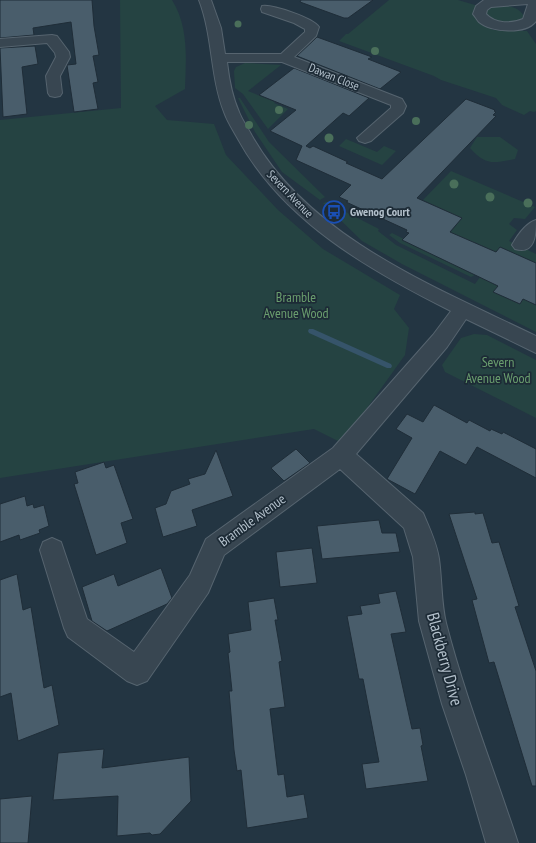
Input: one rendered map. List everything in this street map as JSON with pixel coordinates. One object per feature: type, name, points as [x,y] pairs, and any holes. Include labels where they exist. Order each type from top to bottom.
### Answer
[{"type":"street","name":"Severn Avenue","points":[[205,0],[215,30],[224,92],[232,115],[254,154],[281,187],[329,231],[392,272],[536,345]]},
{"type":"street","points":[[533,0],[488,4],[483,6],[479,13],[482,18],[494,24],[506,27],[519,26],[529,21],[536,0]]},
{"type":"street","points":[[267,9],[298,20],[312,27],[311,33],[284,58]]},
{"type":"street","points":[[52,39],[60,26]]},
{"type":"street","points":[[0,43],[52,39]]},
{"type":"street","points":[[52,39],[62,52],[63,57],[53,76],[55,93]]},
{"type":"street","name":"Dawan Close","points":[[219,58],[284,58],[397,102],[399,106],[398,110],[365,138]]},
{"type":"street","points":[[521,245],[536,226]]},
{"type":"street","name":"Bramble Avenue","points":[[52,550],[77,628],[137,671],[199,584],[215,547],[341,455],[440,341],[464,309]]},
{"type":"street","name":"Blackberry Drive","points":[[341,455],[414,521],[426,557],[432,621],[456,704],[481,775],[502,843]]},
{"type":"green space","name":"Bramble Avenue Wood","points":[[120,0],[172,0],[184,32],[186,55],[185,89],[155,106],[167,120],[214,124],[226,155],[278,210],[323,249],[400,295],[394,309],[409,328],[405,355],[362,415],[338,441],[314,429],[0,478],[0,120],[121,108]]},
{"type":"green space","points":[[389,0],[458,0],[475,5],[477,19],[493,30],[527,31],[536,44],[536,111],[530,111],[524,115],[502,105],[496,98],[441,80],[434,76],[339,41]]},
{"type":"green space","points":[[499,5],[513,8],[524,16],[520,20],[510,23],[493,20],[485,12],[489,7]]},
{"type":"green space","points":[[245,63],[281,65],[248,91],[288,109],[268,129],[243,94],[235,88],[234,71],[236,67]]},
{"type":"green space","points":[[238,98],[240,98],[269,142],[325,197],[320,200],[282,172],[255,132]]},
{"type":"green space","points":[[477,137],[500,137],[518,150],[515,159],[501,162],[490,162],[481,158],[470,148]]},
{"type":"green space","points":[[346,139],[377,152],[384,146],[396,151],[382,165],[339,146]]},
{"type":"green space","points":[[451,171],[535,207],[525,219],[514,218],[509,224],[517,230],[509,241],[536,254],[536,263],[500,247],[496,252],[474,242],[468,250],[450,233],[462,218],[423,200]]},
{"type":"green space","points":[[330,201],[340,209],[379,229],[378,231],[396,245],[475,284],[480,277],[498,286],[494,292],[519,304],[524,299],[536,305],[536,332],[402,264],[362,241],[323,203]]},
{"type":"green space","points":[[392,233],[475,275],[471,277],[400,243],[389,235]]},
{"type":"green space","name":"Severn Avenue Wood","points":[[474,334],[487,335],[536,360],[536,418],[445,372],[442,365],[461,338]]},
{"type":"building","points":[[0,0],[92,0],[94,26],[99,55],[93,56],[98,82],[93,83],[98,109],[74,112],[67,65],[76,64],[71,22],[33,28],[34,35],[0,38]]},
{"type":"building","points":[[301,0],[373,0],[348,18],[344,18],[300,2]]},
{"type":"building","points":[[317,37],[372,57],[368,59],[401,72],[380,89],[297,56]]},
{"type":"building","points":[[35,46],[38,64],[22,67],[27,114],[3,117],[0,48]]},
{"type":"building","points":[[294,68],[369,98],[349,116],[343,113],[306,146],[310,148],[313,146],[382,179],[466,99],[495,110],[494,111],[496,112],[493,115],[496,116],[417,198],[462,218],[450,232],[496,252],[500,247],[536,263],[536,305],[523,299],[520,304],[493,292],[498,286],[402,240],[409,233],[406,232],[407,230],[346,202],[348,201],[339,197],[351,185],[296,160],[302,146],[270,131],[296,110],[259,95]]},
{"type":"building","points":[[434,405],[467,423],[469,420],[490,431],[491,429],[502,434],[503,432],[536,449],[536,478],[477,447],[466,465],[440,451],[415,494],[387,479],[412,438],[396,429],[407,414],[423,422]]},
{"type":"building","points":[[296,449],[310,463],[284,481],[271,468]]},
{"type":"building","points":[[216,450],[233,496],[192,510],[197,526],[163,537],[155,508],[166,504],[171,491],[190,484],[188,479],[205,474]]},
{"type":"building","points":[[104,462],[106,468],[114,465],[133,519],[121,523],[127,543],[96,555],[74,484],[78,483],[75,472]]},
{"type":"building","points":[[25,496],[27,506],[33,504],[34,508],[44,505],[49,526],[39,530],[40,533],[20,540],[19,535],[0,542],[0,504]]},
{"type":"building","points":[[475,512],[475,514],[483,513],[492,543],[499,542],[519,606],[515,607],[536,671],[536,786],[532,786],[494,662],[489,663],[472,600],[477,599],[449,514]]},
{"type":"building","points":[[379,520],[382,533],[396,533],[400,552],[322,559],[317,526]]},
{"type":"building","points":[[312,548],[317,583],[280,587],[276,552]]},
{"type":"building","points":[[161,568],[172,598],[167,604],[107,631],[92,621],[82,587],[114,574],[118,586]]},
{"type":"building","points":[[17,574],[23,610],[31,607],[44,688],[52,685],[59,725],[18,741],[11,693],[0,697],[0,580]]},
{"type":"building","points":[[396,591],[406,632],[391,634],[412,729],[420,728],[423,745],[421,746],[428,781],[366,789],[362,764],[379,762],[363,679],[359,679],[347,616],[362,614],[360,606],[380,603],[378,594]]},
{"type":"building","points":[[274,598],[278,620],[275,620],[282,661],[279,662],[285,707],[270,709],[278,775],[284,774],[287,797],[304,794],[308,818],[247,828],[241,770],[237,771],[234,750],[229,691],[232,691],[228,653],[230,652],[228,634],[251,630],[248,602]]},
{"type":"building","points":[[104,749],[102,768],[189,757],[191,801],[160,834],[152,835],[150,833],[117,836],[118,796],[53,800],[58,753]]},
{"type":"building","points":[[32,796],[28,843],[0,843],[0,799]]},
{"type":"waterway","points":[[311,331],[389,366]]},
{"type":"place","name":"Gwenog Court","points":[[334,212]]}]
